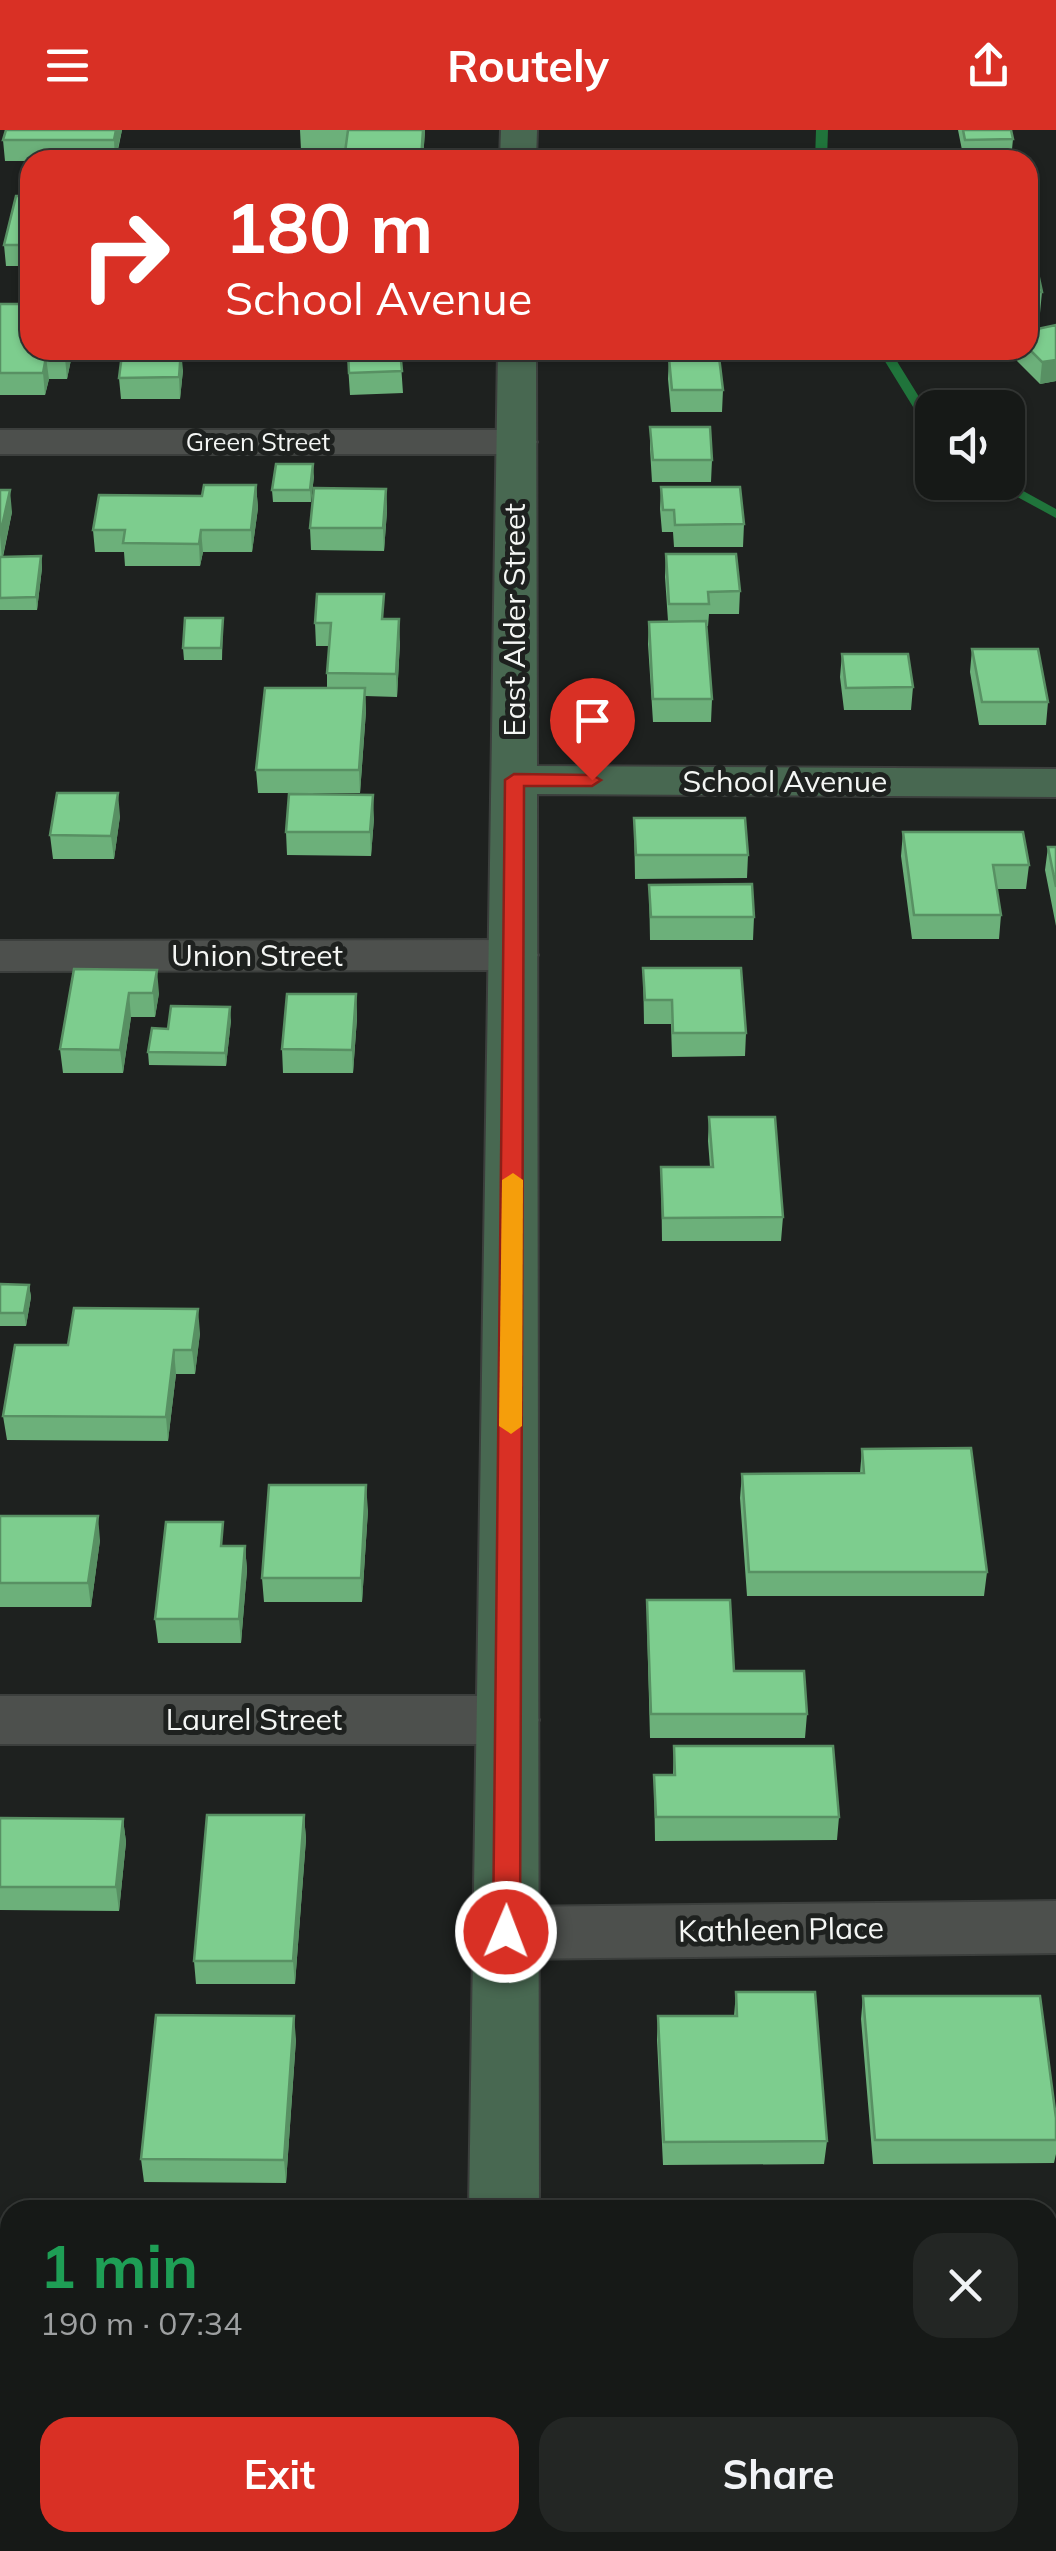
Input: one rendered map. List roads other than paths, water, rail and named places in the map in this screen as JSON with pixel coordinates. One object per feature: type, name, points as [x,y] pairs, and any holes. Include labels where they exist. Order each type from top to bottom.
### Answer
[{"type":"main road","name":"East Alder Street","points":[[504,2200],[517,360]]},
{"type":"main road","name":"School Avenue","points":[[514,780],[1056,783]]},
{"type":"street","name":"Green Street","points":[[0,442],[516,442]]},
{"type":"street","name":"Union Street","points":[[0,956],[514,955]]},
{"type":"street","name":"Laurel Street","points":[[0,1720],[508,1720]]},
{"type":"street","name":"Kathleen Place","points":[[506,1932],[1056,1927]]},
{"type":"waterway","points":[[821,150],[822,130]]},
{"type":"waterway","points":[[890,360],[915,400]]},
{"type":"waterway","points":[[1025,497],[1056,514]]}]
